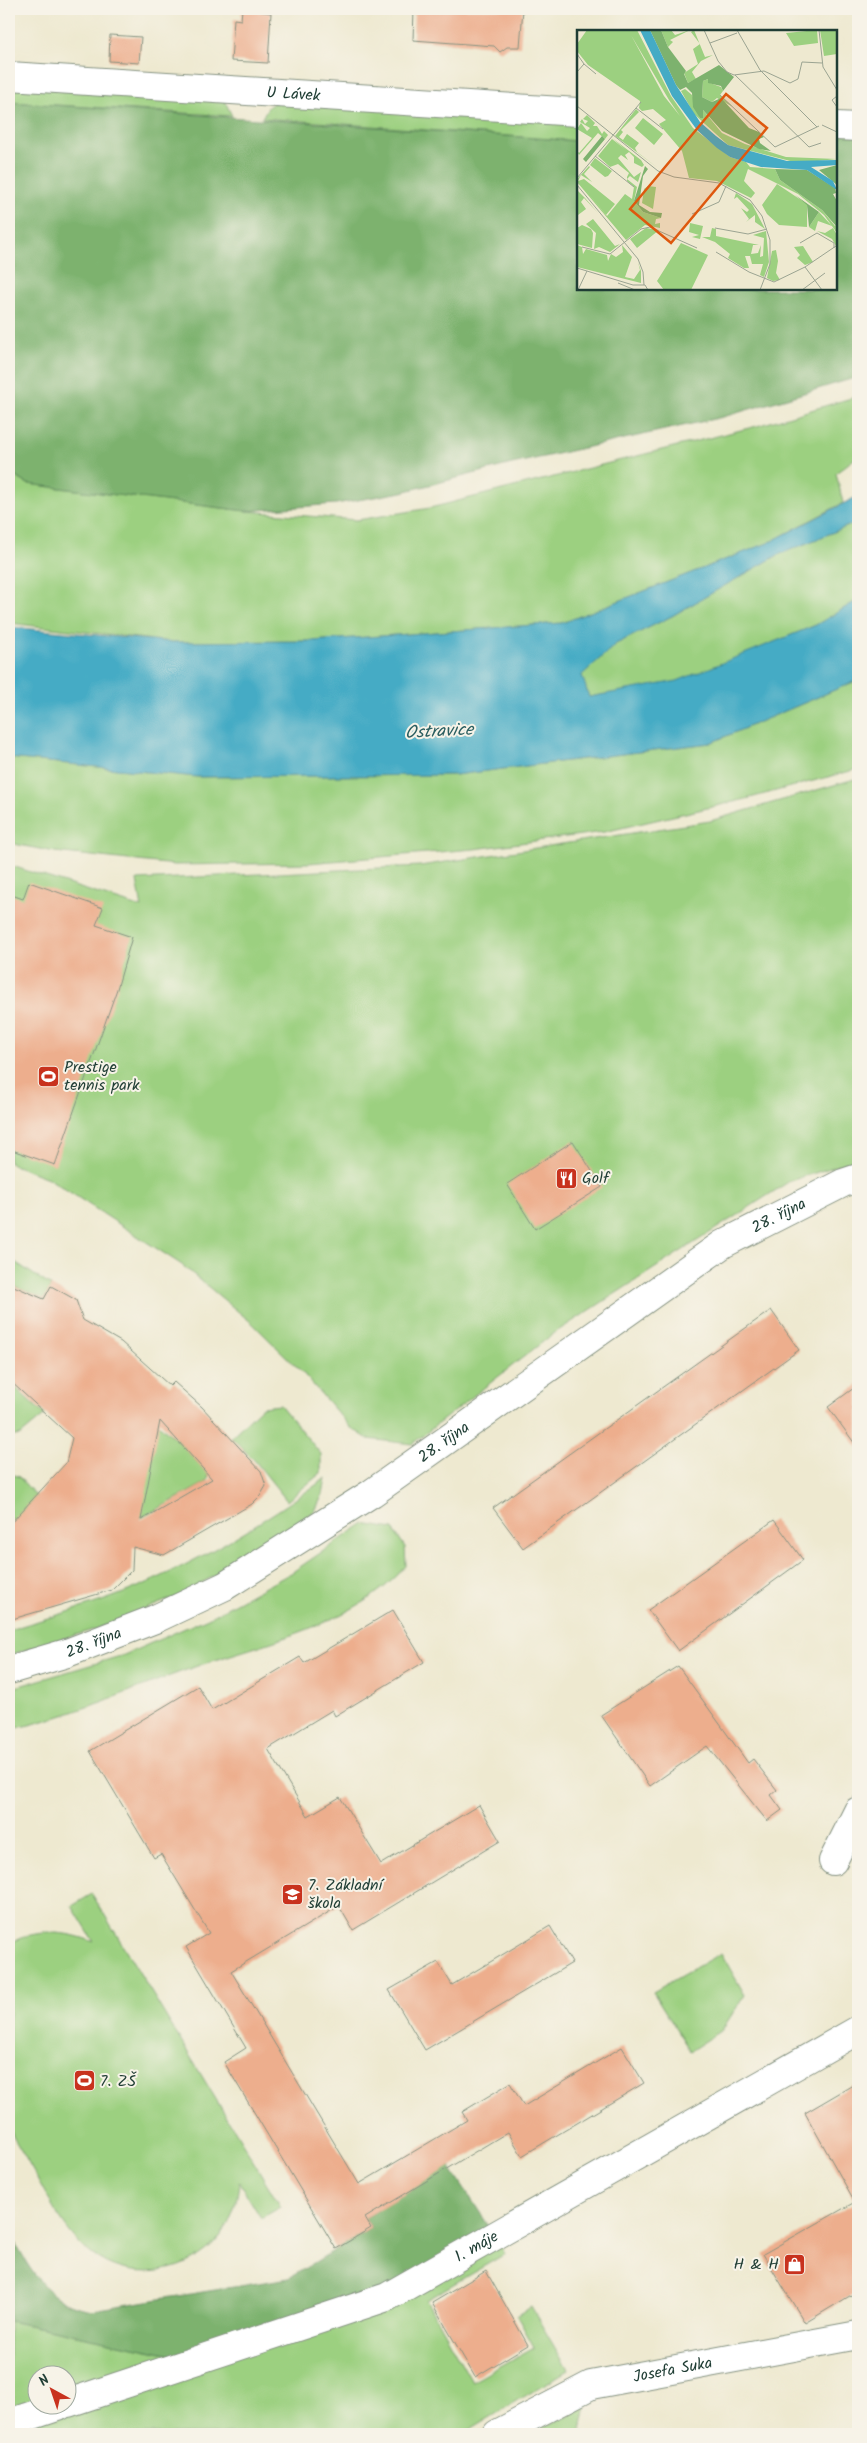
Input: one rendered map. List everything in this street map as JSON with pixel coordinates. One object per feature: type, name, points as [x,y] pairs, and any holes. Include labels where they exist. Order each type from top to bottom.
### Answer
[{"type":"street","name":"U Lávek","points":[[9,76],[577,112]]},
{"type":"street","points":[[837,126],[858,127]]},
{"type":"street","name":"28. října","points":[[9,1670],[67,1653],[155,1619],[226,1586],[372,1494],[723,1244],[843,1183],[858,1178]]},
{"type":"street","points":[[833,1861],[858,1811]]},
{"type":"street","name":"1. máje","points":[[78,2400],[388,2297],[858,2030]]},
{"type":"street","name":"Josefa Suka","points":[[497,2434],[591,2385],[858,2335]]},
{"type":"street","points":[[9,2423],[30,2416]]},
{"type":"green space","points":[[9,82],[222,95],[232,116],[9,102]]},
{"type":"green space","points":[[279,99],[577,120],[577,141],[262,118],[268,107]]},
{"type":"green space","points":[[9,102],[577,141],[577,290],[837,290],[837,130],[858,131],[858,377],[723,417],[512,464],[402,492],[336,504],[246,511],[28,484],[9,473]]},
{"type":"green space","points":[[858,396],[858,456],[836,473],[843,503],[768,543],[562,623],[312,641],[172,642],[9,623],[9,473],[28,484],[246,511],[357,520],[430,508],[757,426]]},
{"type":"green space","points":[[858,522],[858,600],[816,625],[677,682],[589,697],[581,675],[616,644],[672,616],[778,555]]},
{"type":"green space","points":[[858,680],[858,769],[746,799],[604,832],[474,849],[309,863],[175,865],[55,852],[9,843],[9,758],[197,777],[455,775],[710,743]]},
{"type":"green space","points":[[858,778],[858,1159],[790,1181],[553,1334],[412,1444],[368,1439],[350,1427],[302,1372],[252,1323],[182,1265],[48,1178],[9,1163],[9,865],[142,908],[137,880],[420,866],[710,821]]},
{"type":"green space","points":[[9,1258],[51,1286],[44,1299],[9,1284]]},
{"type":"green space","points":[[9,1382],[45,1415],[21,1435],[9,1437]]},
{"type":"green space","points":[[280,1405],[321,1454],[321,1473],[287,1501],[255,1461],[231,1437],[262,1407]]},
{"type":"green space","points":[[145,1412],[179,1442],[209,1475],[207,1482],[141,1518]]},
{"type":"green space","points":[[9,1473],[19,1477],[36,1496],[14,1519],[9,1521]]},
{"type":"green space","points":[[326,1478],[323,1494],[315,1511],[241,1561],[178,1596],[96,1629],[9,1655],[9,1630],[107,1599],[148,1583],[227,1542]]},
{"type":"green space","points":[[363,1524],[393,1529],[405,1547],[406,1566],[385,1587],[361,1604],[334,1618],[275,1641],[189,1669],[55,1718],[9,1730],[9,1689],[124,1655],[208,1618],[291,1573]]},
{"type":"green space","points":[[92,1894],[281,2207],[261,2218],[239,2182],[233,2212],[224,2232],[219,2238],[194,2259],[179,2266],[163,2270],[147,2272],[130,2271],[114,2266],[87,2251],[59,2217],[14,2139],[9,2125],[7,2114],[9,2084],[9,1944],[29,1935],[40,1933],[73,1935],[94,1942],[72,1906]]},
{"type":"green space","points":[[721,1953],[745,1995],[721,2031],[690,2051],[653,1992]]},
{"type":"green space","points":[[450,2166],[495,2236],[387,2297],[196,2360],[9,2321],[9,2232],[33,2273],[49,2291],[69,2304],[92,2310],[289,2278],[371,2228],[365,2218]]},
{"type":"green space","points":[[495,2236],[505,2254],[426,2300],[472,2382],[534,2347],[517,2316],[531,2307],[568,2370],[463,2434],[9,2434],[9,2321],[196,2360]]},
{"type":"green space","points":[[586,2406],[580,2434],[530,2434]]},
{"type":"water","name":"Ostravice","points":[[858,496],[858,522],[778,555],[672,616],[616,644],[582,675],[589,697],[677,681],[816,625],[858,600],[858,680],[710,743],[455,775],[197,777],[9,758],[9,627],[172,642],[312,641],[562,623],[768,543]]},
{"type":"building","points":[[242,9],[271,13],[268,63],[231,61],[234,19],[241,20]]},
{"type":"building","points":[[414,9],[523,9],[520,47],[507,47],[500,52],[494,46],[413,40]]},
{"type":"building","points":[[110,35],[141,37],[139,63],[109,61]]},
{"type":"building","name":"Prestige tennis park","points":[[29,882],[103,908],[96,925],[132,937],[117,989],[55,1165],[9,1149],[9,894],[23,899]]},
{"type":"building","points":[[573,1141],[602,1187],[535,1229],[507,1184]]},
{"type":"building","points":[[9,1284],[44,1299],[51,1286],[76,1300],[83,1320],[121,1342],[170,1386],[174,1382],[202,1407],[261,1471],[266,1486],[252,1504],[164,1555],[133,1547],[132,1570],[112,1590],[9,1620],[9,1525],[66,1463],[72,1438],[9,1380]],"holes":[[[160,1421],[212,1479],[141,1520]]]},
{"type":"building","points":[[771,1310],[799,1350],[523,1548],[493,1508]]},
{"type":"building","points":[[858,1385],[858,1448],[828,1407]]},
{"type":"building","points":[[774,1520],[803,1560],[678,1651],[648,1610]]},
{"type":"building","points":[[393,1610],[424,1662],[335,1716],[332,1710],[268,1749],[308,1816],[340,1797],[381,1864],[479,1805],[500,1841],[353,1930],[339,1906],[231,1971],[359,2184],[467,2120],[462,2112],[510,2083],[524,2106],[622,2047],[644,2083],[522,2156],[508,2132],[365,2218],[371,2228],[336,2249],[224,2062],[246,2048],[186,1947],[209,1933],[161,1854],[154,1858],[90,1751],[198,1686],[212,1710],[300,1657],[304,1663]]},
{"type":"building","points":[[678,1666],[748,1763],[753,1759],[777,1790],[771,1795],[782,1810],[767,1821],[707,1746],[650,1786],[601,1715]]},
{"type":"building","points":[[550,1926],[572,1963],[425,2050],[389,1990],[438,1962],[452,1985]]},
{"type":"building","points":[[858,2082],[858,2291],[805,2323],[763,2254],[855,2202],[805,2113]]},
{"type":"building","points":[[486,2271],[528,2345],[475,2377],[432,2303]]},
{"type":"place","name":"Prestige tennis park","points":[[48,1076]]},
{"type":"place","name":"Golf","points":[[566,1178]]},
{"type":"place","name":"7. Základní škola","points":[[292,1894]]},
{"type":"place","name":"7. ZŠ","points":[[84,2081]]},
{"type":"place","name":"H & H","points":[[795,2264]]}]
